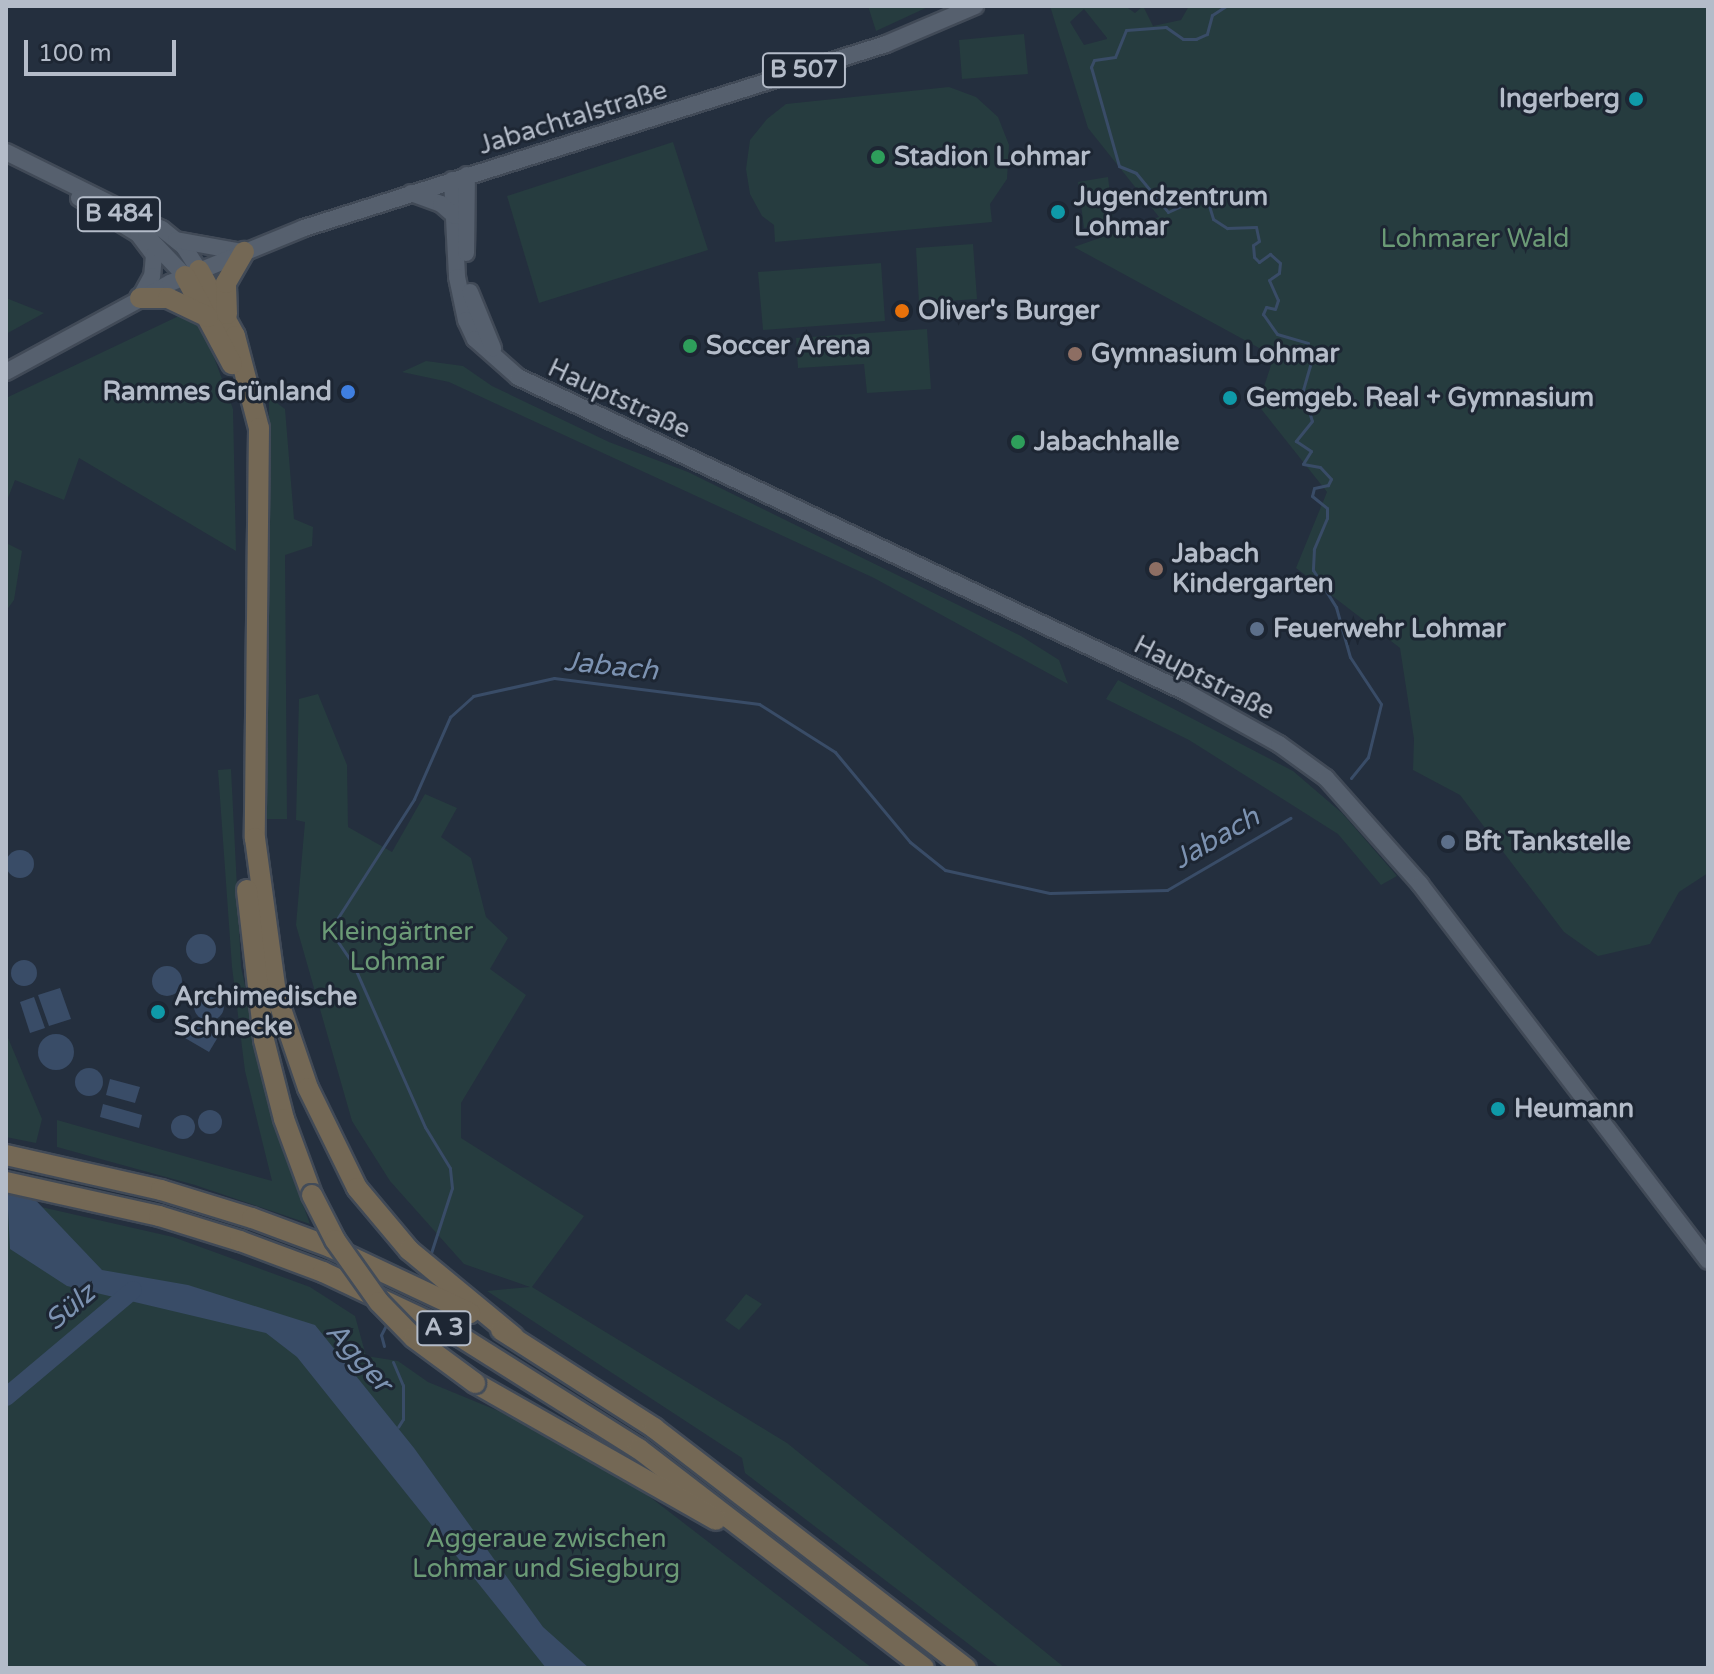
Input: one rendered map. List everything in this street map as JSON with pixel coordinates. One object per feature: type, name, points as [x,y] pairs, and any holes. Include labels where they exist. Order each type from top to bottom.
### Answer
[{"type":"highway","points":[[218,318],[226,283],[244,252]]},
{"type":"highway","points":[[192,273],[218,318],[236,373],[248,430],[250,932],[264,1040],[284,1119],[312,1195],[335,1240],[379,1302],[414,1338],[475,1383],[768,1550]]},
{"type":"highway","points":[[140,298],[168,298],[218,318]]},
{"type":"highway","points":[[250,838],[276,994],[308,1088],[337,1152],[357,1188],[409,1250],[514,1337]]},
{"type":"highway","name":"A 3","points":[[6,1155],[161,1190],[317,1242],[419,1287],[514,1337],[654,1428],[966,1668]]},
{"type":"highway","name":"A 3","points":[[6,1182],[74,1195],[240,1241],[436,1324],[585,1411],[924,1668]]},
{"type":"main road","name":"Jabachtalstraße","points":[[6,372],[140,298],[244,252],[409,193],[886,44],[975,6]]},
{"type":"main road","name":"B 484","points":[[12,154],[38,172],[128,219],[192,273]]},
{"type":"main road","name":"B 484","points":[[12,154],[176,240],[192,273]]},
{"type":"main road","points":[[38,172],[138,234],[154,255],[155,266],[140,298]]},
{"type":"main road","points":[[455,216],[460,178]]},
{"type":"main road","points":[[460,178],[466,259],[474,307],[501,362]]},
{"type":"main road","points":[[409,193],[441,204],[455,216]]},
{"type":"main road","name":"Hauptstraße","points":[[455,216],[459,294],[475,339],[501,362],[547,394],[1186,692],[1299,758],[1380,834],[1708,1261]]},
{"type":"main road","points":[[176,240],[244,252]]},
{"type":"green space","points":[[868,6],[930,6],[876,31]]},
{"type":"green space","name":"Lohmarer Wald","points":[[1050,6],[1125,6],[1135,13],[1143,6],[1153,26],[1181,20],[1189,6],[1708,6],[1708,873],[1679,892],[1650,944],[1598,956],[1564,932],[1460,795],[1413,770],[1414,739],[1400,648],[1296,568],[1327,492],[1258,405],[1274,356],[1074,247],[1159,217],[1088,128]],"holes":[[[1084,9],[1107,38],[1084,45],[1070,22]]]},
{"type":"green space","points":[[1024,34],[1028,74],[962,79],[959,40]]},
{"type":"green space","name":"Stadion Lohmar","points":[[949,87],[976,97],[998,117],[1009,145],[1007,179],[990,204],[992,222],[775,242],[774,225],[762,216],[750,194],[746,169],[750,140],[767,119],[786,104]]},
{"type":"green space","points":[[673,142],[708,250],[539,303],[507,196]]},
{"type":"green space","points":[[1108,177],[1114,224],[1084,228],[1078,182]]},
{"type":"green space","points":[[973,244],[977,299],[919,303],[916,248]]},
{"type":"green space","points":[[881,263],[885,321],[763,330],[758,272]]},
{"type":"green space","points":[[6,298],[44,313],[6,334]]},
{"type":"green space","points":[[183,314],[204,330],[233,409],[236,551],[79,458],[64,500],[15,480],[6,503],[6,398]]},
{"type":"green space","points":[[927,329],[931,389],[867,393],[864,364],[798,368],[796,338]]},
{"type":"green space","points":[[426,361],[463,366],[492,386],[609,442],[688,472],[1021,636],[1059,660],[1068,684],[874,578],[449,382],[402,372]]},
{"type":"green space","points":[[269,397],[285,409],[294,519],[313,527],[312,546],[285,555],[287,819],[264,819]]},
{"type":"green space","points":[[6,543],[22,551],[14,600],[6,611]]},
{"type":"green space","points":[[1118,680],[1293,771],[1342,813],[1397,876],[1381,885],[1338,834],[1189,740],[1106,699]]},
{"type":"green space","name":"Kleingärtner Lohmar","points":[[318,694],[347,765],[348,827],[392,852],[425,794],[457,808],[441,837],[471,858],[486,917],[508,938],[490,969],[526,995],[461,1103],[461,1138],[584,1216],[532,1287],[787,1443],[1065,1668],[1000,1668],[745,1473],[742,1458],[487,1291],[530,1287],[464,1264],[390,1181],[352,1121],[296,925],[305,822],[296,820],[299,699]]},
{"type":"green space","points":[[231,769],[241,967],[277,1133],[310,1224],[195,1185],[57,1147],[57,1120],[272,1181],[245,1071],[232,967],[218,770]]},
{"type":"green space","points":[[6,1033],[42,1119],[36,1143],[6,1137]]},
{"type":"green space","name":"Aggeraue zwischen Lohmar und Siegburg","points":[[6,1199],[173,1237],[310,1287],[355,1316],[366,1356],[398,1361],[428,1382],[564,1438],[637,1487],[872,1668],[6,1668]]},
{"type":"green space","points":[[746,1294],[762,1304],[739,1330],[725,1320]]},
{"type":"water","points":[[20,850],[30,854],[34,864],[30,874],[20,878],[10,874],[6,864],[10,854]]},
{"type":"water","points":[[201,934],[207,935],[215,943],[215,955],[207,963],[201,964],[195,963],[187,955],[186,949],[187,943],[195,935]]},
{"type":"water","points":[[24,960],[34,963],[37,973],[34,983],[24,986],[14,983],[11,973],[14,963]]},
{"type":"water","points":[[167,966],[173,967],[181,975],[181,987],[173,995],[167,996],[161,995],[153,987],[152,981],[153,975],[161,967]]},
{"type":"water","points":[[60,988],[71,1019],[49,1026],[38,995]]},
{"type":"water","points":[[209,991],[215,992],[223,1000],[223,1012],[215,1020],[209,1021],[203,1020],[195,1012],[194,1006],[195,1000],[203,992]]},
{"type":"water","points":[[34,997],[45,1028],[30,1033],[20,1002]]},
{"type":"water","points":[[182,1015],[218,1037],[209,1052],[173,1031]]},
{"type":"water","points":[[56,1034],[69,1039],[74,1052],[69,1065],[56,1070],[43,1065],[38,1052],[43,1039]]},
{"type":"water","points":[[89,1068],[99,1072],[103,1082],[99,1092],[89,1096],[79,1092],[75,1082],[79,1072]]},
{"type":"water","points":[[110,1079],[140,1087],[135,1103],[106,1095]]},
{"type":"water","points":[[103,1104],[142,1115],[139,1128],[100,1117]]},
{"type":"water","points":[[210,1110],[221,1117],[222,1122],[215,1133],[210,1134],[199,1127],[198,1122],[205,1111]]},
{"type":"water","points":[[183,1115],[192,1118],[195,1127],[192,1136],[183,1139],[174,1136],[171,1127],[174,1118]]},
{"type":"water","points":[[6,1169],[102,1270],[188,1285],[315,1325],[414,1448],[543,1627],[589,1668],[546,1668],[297,1357],[266,1333],[67,1286],[10,1249]]},
{"type":"waterway","name":"Jabach","points":[[1226,6],[1212,15],[1207,34],[1196,39],[1183,39],[1166,27],[1126,30],[1115,57],[1094,60],[1091,67],[1119,166],[1136,173],[1168,212],[1198,198],[1207,199],[1213,219],[1227,228],[1256,227],[1259,241],[1253,245],[1254,257],[1259,262],[1270,254],[1280,263],[1279,273],[1269,280],[1278,300],[1275,309],[1266,307],[1263,314],[1277,334],[1308,343],[1305,355],[1311,362],[1303,390],[1312,421],[1296,441],[1311,451],[1303,464],[1320,467],[1331,479],[1328,485],[1314,488],[1312,496],[1327,508],[1327,518],[1314,549],[1313,570],[1336,607],[1350,657],[1381,704],[1368,757],[1351,778]]},
{"type":"waterway","name":"Jabach","points":[[431,1253],[452,1188],[450,1168],[425,1127],[353,964],[330,930],[414,799],[450,717],[473,696],[554,678],[759,704],[835,752],[910,842],[945,870],[1050,893],[1167,890],[1290,818]]},
{"type":"waterway","name":"Sülz","points":[[6,1397],[133,1290]]},
{"type":"waterway","name":"Jabach","points":[[384,1346],[381,1335],[387,1323]]},
{"type":"waterway","name":"Jabach","points":[[393,1362],[403,1385],[403,1419],[398,1427]]},
{"type":"place","name":"Ingerberg","points":[[1636,99]]},
{"type":"place","name":"Stadion Lohmar","points":[[878,157]]},
{"type":"place","name":"Jugendzentrum Lohmar","points":[[1058,212]]},
{"type":"place","name":"Oliver's Burger","points":[[902,311]]},
{"type":"place","name":"Soccer Arena","points":[[690,346]]},
{"type":"place","name":"Gymnasium Lohmar","points":[[1075,354]]},
{"type":"place","name":"Rammes Grünland","points":[[348,392]]},
{"type":"place","name":"Gemgeb. Real + Gymnasium","points":[[1230,398]]},
{"type":"place","name":"Jabachhalle","points":[[1018,442]]},
{"type":"place","name":"Jabach Kindergarten","points":[[1156,569]]},
{"type":"place","name":"Feuerwehr Lohmar","points":[[1257,629]]},
{"type":"place","name":"Bft Tankstelle","points":[[1448,842]]},
{"type":"place","name":"Archimedische Schnecke","points":[[158,1012]]},
{"type":"place","name":"Heumann","points":[[1498,1109]]},
{"type":"water label","name":"Agger","points":[[359,1357]]}]
